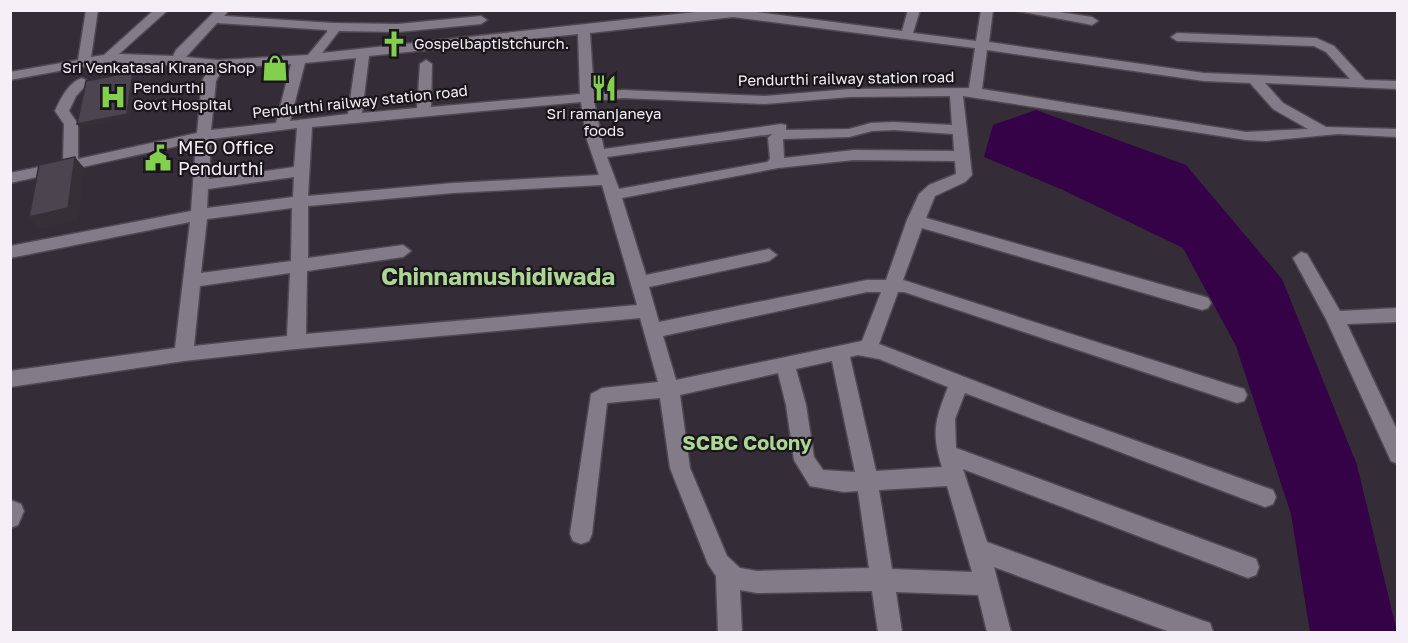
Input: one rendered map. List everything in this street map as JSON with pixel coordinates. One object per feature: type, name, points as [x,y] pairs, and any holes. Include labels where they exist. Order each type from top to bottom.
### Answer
[{"type":"street","points":[[84,61],[92,10]]},
{"type":"street","points":[[108,58],[162,10]]},
{"type":"street","points":[[906,37],[914,10]]},
{"type":"street","points":[[975,92],[987,10]]},
{"type":"street","points":[[1019,10],[1092,21]]},
{"type":"street","points":[[10,76],[108,58],[179,60],[219,64],[305,59],[733,13],[1122,64],[1204,78],[1398,85]]},
{"type":"street","points":[[179,60],[180,53],[219,15],[333,27],[398,28],[430,25],[481,15],[482,40]]},
{"type":"street","points":[[428,45],[430,25]]},
{"type":"street","points":[[282,126],[305,59],[333,32],[333,27]]},
{"type":"street","points":[[584,30],[587,96],[598,154],[610,187],[669,389],[680,468],[719,564],[735,578],[757,582],[818,579],[987,584]]},
{"type":"street","points":[[1177,37],[1316,42],[1330,48],[1362,84]]},
{"type":"street","points":[[356,117],[363,52]]},
{"type":"street","points":[[184,354],[199,215],[202,136],[209,81],[219,64]]},
{"type":"street","points":[[424,111],[426,64]]},
{"type":"street","points":[[1255,80],[1278,106],[1323,131]]},
{"type":"street","points":[[70,165],[70,124],[62,111],[70,94],[81,82]]},
{"type":"street","name":"Pendurthi railway station road","points":[[10,178],[202,136],[356,117],[587,96],[660,94],[782,99],[850,93],[975,92],[1246,136],[1266,137],[1323,131],[1398,132]]},
{"type":"street","points":[[868,349],[915,220],[929,192],[934,187],[961,178],[965,170],[956,93]]},
{"type":"street","points":[[775,164],[774,141],[780,131],[782,99]]},
{"type":"street","points":[[296,342],[301,267],[300,171],[305,123]]},
{"type":"street","points":[[598,154],[780,131],[849,133],[871,127],[894,126],[961,130]]},
{"type":"street","points":[[10,252],[199,215],[419,190],[610,187],[854,155],[964,156]]},
{"type":"street","points":[[201,185],[300,171]]},
{"type":"street","points":[[915,220],[1202,303]]},
{"type":"street","points":[[191,281],[403,251]]},
{"type":"street","points":[[639,283],[769,255]]},
{"type":"street","points":[[1301,258],[1335,318],[1396,448]]},
{"type":"street","points":[[10,379],[184,354],[296,342],[649,321],[837,291],[891,285],[940,296],[1237,395]]},
{"type":"street","points":[[1335,318],[1398,315]]},
{"type":"street","points":[[581,534],[598,400],[606,394],[669,389],[840,352],[868,349],[1265,497]]},
{"type":"street","points":[[840,352],[867,480],[890,633]]},
{"type":"street","points":[[785,365],[796,405],[804,460],[811,474],[826,481],[955,476]]},
{"type":"street","points":[[959,384],[945,419],[944,442],[978,550],[999,633]]},
{"type":"street","points":[[947,454],[1248,567]]},
{"type":"street","points":[[978,550],[1201,633]]},
{"type":"street","points":[[727,573],[730,633]]},
{"type":"shaded area","points":[[1036,110],[1186,165],[1282,279],[1357,465],[1397,632],[1310,632],[1291,514],[1236,346],[1183,248],[1063,190],[984,157],[993,125]]},
{"type":"building","name":"Pendurthi Govt Hospital","points":[[133,72],[127,114],[77,124],[86,81]]},
{"type":"building","points":[[75,157],[68,208],[29,217],[39,165]]},
{"type":"place","name":"Gospelbaptistchurch.","points":[[394,44]]},
{"type":"place","name":"Sri Venkatasai Kirana Shop","points":[[275,68]]},
{"type":"place","name":"Sri ramanjaneya foods","points":[[604,88]]},
{"type":"place","name":"Pendurthi Govt Hospital","points":[[113,97]]},
{"type":"place","name":"MEO Office Pendurthi","points":[[158,158]]},
{"type":"district","name":"Chinnamushidiwada","points":[[498,277]]},
{"type":"district","name":"SCBC Colony","points":[[747,443]]}]
